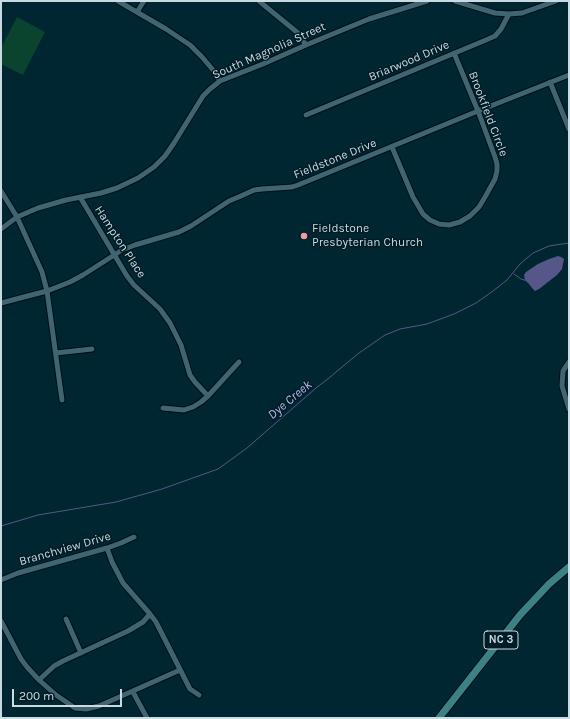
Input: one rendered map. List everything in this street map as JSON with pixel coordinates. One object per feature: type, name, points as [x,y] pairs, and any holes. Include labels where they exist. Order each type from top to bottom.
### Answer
[{"type":"main road","name":"NC 3","points":[[438,718],[520,615],[569,567]]},
{"type":"street","points":[[118,1],[176,35],[202,57],[220,81]]},
{"type":"street","points":[[137,12],[144,1]]},
{"type":"street","points":[[259,1],[298,33],[306,45]]},
{"type":"street","name":"South Magnolia Street","points":[[1,229],[18,217],[38,208],[52,203],[101,193],[117,188],[138,178],[154,167],[164,156],[174,143],[203,96],[220,81],[370,19],[427,1]]},
{"type":"street","points":[[455,1],[495,13],[509,14],[522,13],[556,1]]},
{"type":"street","name":"Briarwood Drive","points":[[306,115],[486,40],[494,36],[501,29],[509,14]]},
{"type":"street","name":"Brookfield Circle","points":[[392,147],[413,197],[423,214],[430,220],[439,224],[449,225],[460,222],[470,216],[479,207],[495,179],[497,164],[478,111],[454,53]]},
{"type":"street","name":"Fieldstone Drive","points":[[1,303],[47,291],[76,279],[122,250],[179,232],[191,226],[229,200],[254,190],[298,186],[569,75]]},
{"type":"street","points":[[550,82],[569,129]]},
{"type":"street","points":[[1,191],[18,217],[42,272],[47,291],[62,400]]},
{"type":"street","name":"Hampton Place","points":[[80,197],[127,276],[134,285],[148,296],[160,309],[170,323],[181,345],[190,375],[208,396]]},
{"type":"street","points":[[56,353],[92,349]]},
{"type":"street","points":[[163,408],[184,410],[197,405],[208,396],[239,362]]},
{"type":"street","points":[[569,362],[563,370],[562,386],[569,409]]},
{"type":"street","name":"Branchview Drive","points":[[1,580],[18,573],[107,548],[134,537]]},
{"type":"street","points":[[107,548],[112,562],[123,583],[156,622],[190,689],[199,695]]},
{"type":"street","points":[[39,680],[54,666],[128,631],[143,622],[150,614]]},
{"type":"street","points":[[66,619],[81,653]]},
{"type":"street","points":[[1,621],[21,659],[27,667],[56,695],[75,708],[86,709],[100,706],[180,670]]},
{"type":"street","points":[[133,692],[147,718]]},
{"type":"green space","points":[[17,17],[45,32],[23,75],[1,64],[1,48]]},
{"type":"water","points":[[558,256],[564,259],[562,269],[557,275],[535,291],[525,280],[524,275],[538,264]]},
{"type":"waterway","name":"Dye Creek","points":[[1,526],[38,515],[116,502],[162,489],[218,469],[247,448],[359,353],[385,335],[400,329],[427,324],[454,314],[476,303],[493,291],[507,280],[520,264],[533,253],[549,246],[569,243]]},
{"type":"waterway","points":[[514,274],[521,279],[526,280]]},
{"type":"place","name":"Fieldstone Presbyterian Church","points":[[304,236]]}]
